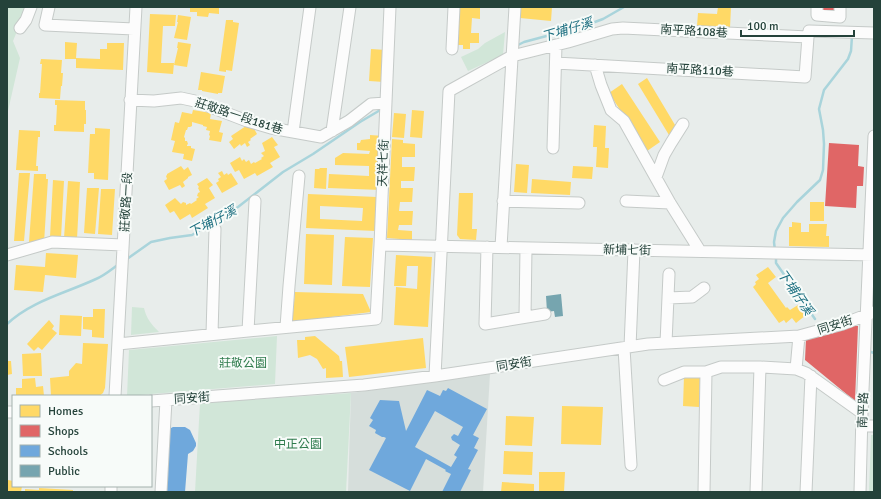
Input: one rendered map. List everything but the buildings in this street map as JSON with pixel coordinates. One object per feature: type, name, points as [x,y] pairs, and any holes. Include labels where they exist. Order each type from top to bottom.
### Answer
[{"type":"street","points":[[20,28],[26,20],[31,7]]},
{"type":"street","points":[[49,7],[45,25],[134,29]]},
{"type":"street","name":"莊敬路一段","points":[[115,395],[136,7]]},
{"type":"street","points":[[292,132],[310,7]]},
{"type":"street","points":[[332,131],[350,7]]},
{"type":"street","name":"天祥七街","points":[[286,327],[376,319],[390,7]]},
{"type":"street","points":[[452,49],[454,7]]},
{"type":"street","points":[[501,247],[514,7]]},
{"type":"street","points":[[817,7],[817,15],[840,17],[840,7]]},
{"type":"street","name":"南平路108巷","points":[[441,246],[449,91],[512,50],[556,45],[612,29],[623,28],[808,37],[809,30],[874,33]]},
{"type":"street","name":"南平路110巷","points":[[556,63],[805,77],[808,37]]},
{"type":"street","points":[[553,148],[556,45]]},
{"type":"street","points":[[595,65],[611,110],[624,121],[670,203],[700,251]]},
{"type":"street","name":"莊敬路一段181巷","points":[[130,100],[154,101],[181,98],[195,101],[247,121],[270,128],[321,137],[349,121],[371,104],[385,107]]},
{"type":"street","points":[[656,177],[664,155],[683,124]]},
{"type":"street","name":"南平路","points":[[860,492],[862,413],[870,313],[874,136]]},
{"type":"street","points":[[118,344],[286,327],[299,176]]},
{"type":"street","points":[[248,331],[255,201]]},
{"type":"street","points":[[504,201],[579,203]]},
{"type":"street","points":[[626,202],[670,203]]},
{"type":"street","points":[[212,334],[215,229]]},
{"type":"street","points":[[7,255],[52,242],[123,248]]},
{"type":"street","name":"新埔七街","points":[[380,245],[871,256]]},
{"type":"street","points":[[435,376],[441,246]]},
{"type":"street","points":[[487,247],[485,324],[544,314]]},
{"type":"street","points":[[525,317],[526,248]]},
{"type":"street","points":[[631,465],[627,348],[634,250]]},
{"type":"street","points":[[666,343],[669,274]]},
{"type":"street","points":[[668,298],[692,298],[704,288]]},
{"type":"street","name":"同安街","points":[[152,401],[338,388],[435,376],[648,344],[799,336],[843,324],[870,313]]},
{"type":"street","points":[[796,369],[799,336]]},
{"type":"street","points":[[664,380],[684,372],[706,372],[721,367],[796,369],[811,376],[862,413]]},
{"type":"street","points":[[756,492],[760,367]]},
{"type":"street","points":[[704,492],[706,372]]},
{"type":"street","points":[[806,492],[811,376]]},
{"type":"street","points":[[161,492],[166,400]]},
{"type":"street","points":[[862,426],[874,426]]},
{"type":"shaded area","points":[[490,374],[483,492],[348,492],[351,393]]},
{"type":"green space","points":[[7,7],[27,7],[13,41],[20,58],[7,112]]},
{"type":"green space","points":[[505,32],[503,55],[468,71],[461,57],[478,49],[485,43]]},
{"type":"green space","points":[[132,307],[144,308],[146,315],[159,332],[131,335]]},
{"type":"green space","name":"莊敬公園","points":[[277,336],[275,384],[127,395],[129,350]]},
{"type":"green space","name":"中正公園","points":[[351,393],[346,492],[195,492],[200,403]]},
{"type":"green space","points":[[871,435],[874,435],[874,492],[869,492]]},
{"type":"waterway","name":"下埔仔溪","points":[[516,46],[524,42],[584,26],[603,19],[624,7]]},
{"type":"waterway","name":"下埔仔溪","points":[[775,251],[774,242],[776,231],[783,218],[820,180],[823,170],[824,144],[819,109],[824,90],[848,59],[851,51],[852,36]]},
{"type":"waterway","name":"下埔仔溪","points":[[127,259],[151,242],[192,235],[238,207],[283,172],[382,109]]},
{"type":"waterway","name":"下埔仔溪","points":[[776,256],[776,263],[815,319]]},
{"type":"waterway","name":"下埔仔溪","points":[[7,324],[16,316],[38,303],[99,278],[119,264]]}]
